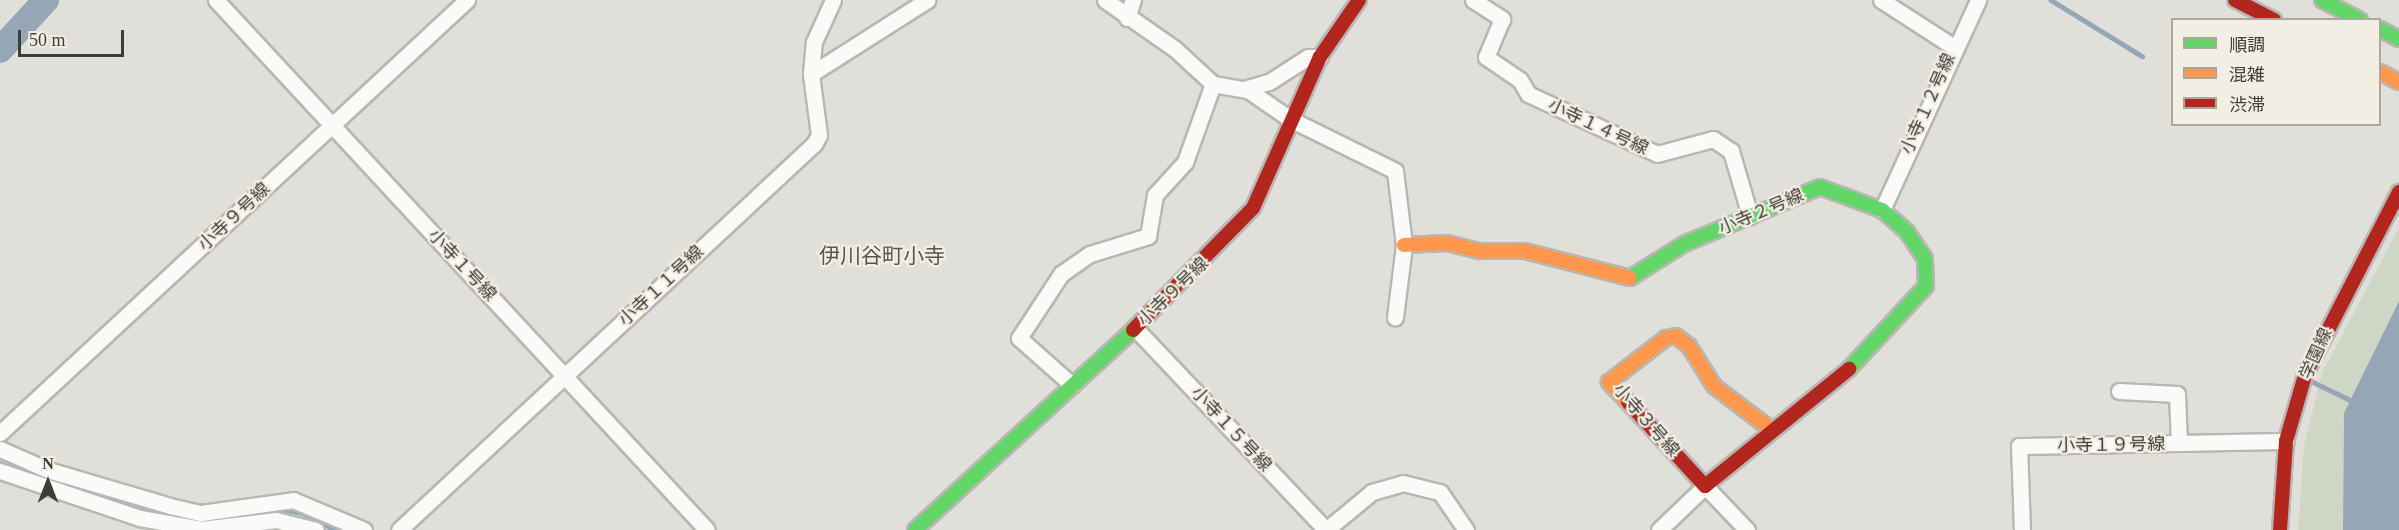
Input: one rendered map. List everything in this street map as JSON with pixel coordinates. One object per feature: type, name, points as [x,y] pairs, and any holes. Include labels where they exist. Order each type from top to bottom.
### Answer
[{"type":"street","name":"小寺１号線","points":[[216,0],[707,530]]},
{"type":"street","name":"小寺９号線","points":[[0,433],[468,0]]},
{"type":"street","name":"小寺１１号線","points":[[399,530],[814,144],[819,135],[811,74],[814,42],[833,0]]},
{"type":"street","points":[[811,74],[927,0]]},
{"type":"street","points":[[1105,0],[1127,18],[1175,50],[1213,84],[1244,89],[1290,119],[1395,171],[1404,245],[1395,316]]},
{"type":"street","points":[[1127,18],[1133,0]]},
{"type":"street","name":"小寺９号線","points":[[915,530],[1136,328],[1253,208],[1290,119],[1320,57],[1359,0]]},
{"type":"street","name":"小寺１４号線","points":[[1473,0],[1502,19],[1486,57],[1520,80],[1527,94],[1657,154],[1713,139],[1731,151],[1749,216]]},
{"type":"street","points":[[1881,0],[1954,47]]},
{"type":"street","name":"小寺１２号線","points":[[1882,210],[1954,47],[1978,0]]},
{"type":"street","points":[[2235,0],[2270,18]]},
{"type":"street","points":[[2322,0],[2356,18]]},
{"type":"street","points":[[2381,30],[2399,39]]},
{"type":"street","points":[[1244,89],[1269,81],[1308,57],[1320,57]]},
{"type":"street","points":[[2381,73],[2399,82]]},
{"type":"street","points":[[1071,385],[1018,338],[1061,274],[1090,254],[1148,236],[1155,195],[1185,162],[1213,84]]},
{"type":"street","name":"小寺２号線","points":[[1404,245],[1446,243],[1480,252],[1525,251],[1632,278],[1684,244],[1820,187],[1882,210],[1907,232],[1925,259],[1926,286],[1842,376],[1705,486],[1659,530]]},
{"type":"street","name":"学園線","points":[[2280,530],[2286,441],[2318,345],[2399,192]]},
{"type":"street","name":"小寺１５号線","points":[[1136,328],[1326,530],[1372,492],[1403,483],[1440,492],[1466,530]]},
{"type":"street","name":"小寺３号線","points":[[1705,486],[1609,382],[1666,338],[1676,336],[1689,346],[1714,386],[1773,431]]},
{"type":"street","points":[[2119,391],[2177,394],[2179,443]]},
{"type":"street","name":"小寺１９号線","points":[[2022,530],[2019,446],[2286,441]]},
{"type":"street","points":[[0,448],[48,470],[170,507],[201,513],[293,500],[364,530]]},
{"type":"street","points":[[0,471],[140,518],[201,529],[273,525],[316,530]]},
{"type":"street","points":[[1705,486],[1747,530]]},
{"type":"green space","points":[[2399,228],[2399,301],[2344,413],[2343,530],[2298,530],[2304,446],[2322,373]]},
{"type":"water","points":[[2399,301],[2399,530],[2343,530],[2344,413]]},
{"type":"waterway","points":[[0,50],[46,0]]},
{"type":"waterway","points":[[2051,0],[2142,56]]},
{"type":"waterway","points":[[2309,380],[2350,400]]},
{"type":"waterway","points":[[0,463],[13,468]]},
{"type":"waterway","points":[[115,502],[174,517]]},
{"type":"waterway","points":[[226,519],[280,509],[303,513],[335,530]]},
{"type":"traffic: fast","points":[[2322,0],[2356,18]]},
{"type":"traffic: fast","points":[[2381,30],[2399,39]]},
{"type":"traffic: fast","points":[[1630,278],[1684,244],[1820,187],[1882,210],[1907,232],[1925,259],[1926,286],[1849,369]]},
{"type":"traffic: fast","points":[[915,530],[1133,330]]},
{"type":"traffic: slow","points":[[2381,73],[2399,82]]},
{"type":"traffic: slow","points":[[1404,245],[1447,243],[1480,251],[1525,251],[1630,278]]},
{"type":"traffic: slow","points":[[1628,402],[1609,382],[1666,338],[1676,336],[1689,346],[1714,386],[1773,431]]},
{"type":"traffic: jam","points":[[1133,330],[1253,208],[1320,57],[1359,0]]},
{"type":"traffic: jam","points":[[2235,0],[2270,18]]},
{"type":"traffic: jam","points":[[2280,530],[2286,441],[2305,375],[2399,192]]},
{"type":"traffic: jam","points":[[1628,402],[1705,486],[1849,369]]},
{"type":"district","name":"伊川谷町小寺","points":[[882,256]]}]
